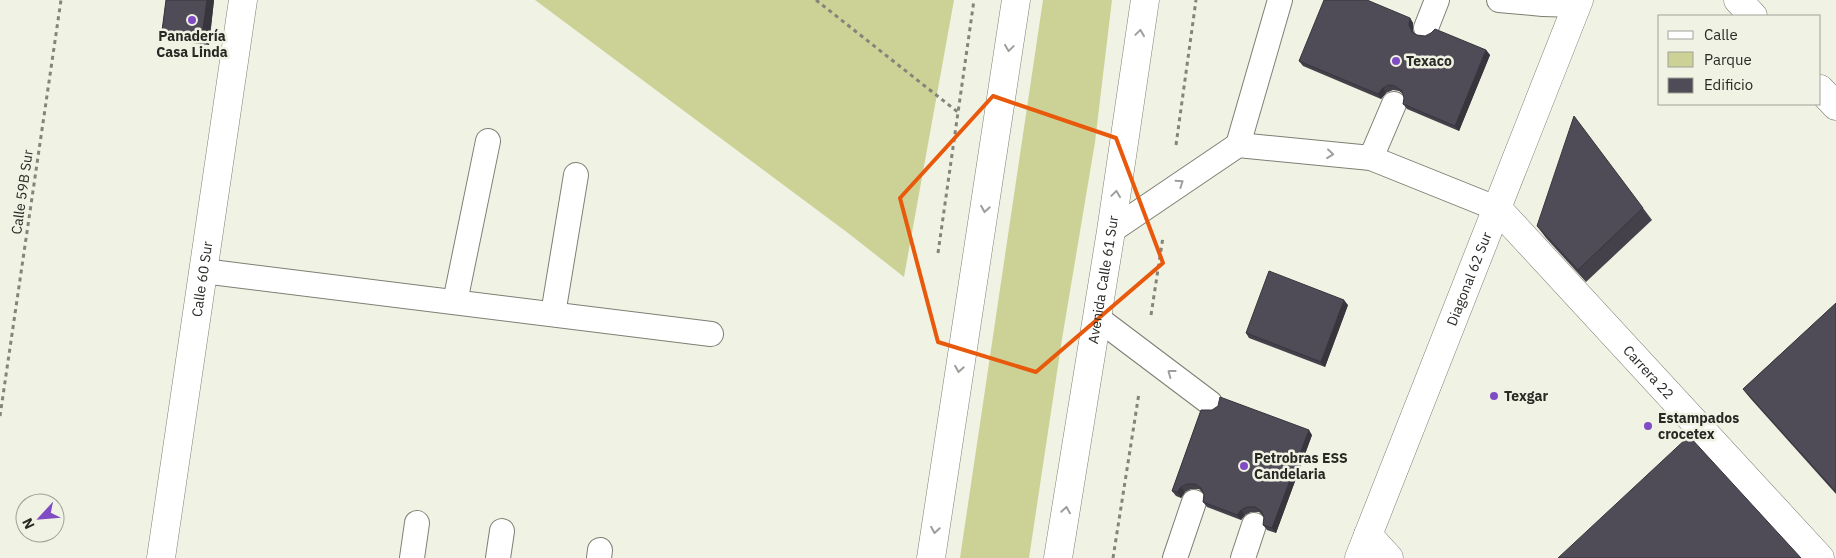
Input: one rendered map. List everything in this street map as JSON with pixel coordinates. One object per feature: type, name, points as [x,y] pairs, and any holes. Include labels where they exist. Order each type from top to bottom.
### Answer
[{"type":"street","name":"Calle 60 Sur","points":[[162,558],[243,0]]},
{"type":"street","points":[[931,558],[1016,0]]},
{"type":"street","name":"Avenida Calle 61 Sur","points":[[1058,558],[1111,230],[1145,0]]},
{"type":"street","points":[[1738,0],[1752,15]]},
{"type":"street","name":"Diagonal 62 Sur","points":[[1364,547],[1578,2]]},
{"type":"street","name":"Carrera 22","points":[[1498,209],[1820,558]]},
{"type":"street","points":[[1364,547],[1389,558]]},
{"type":"lane","points":[[1238,145],[1280,0]]},
{"type":"lane","points":[[1426,28],[1437,0]]},
{"type":"lane","points":[[1499,0],[1543,4],[1578,2]]},
{"type":"lane","points":[[1372,158],[1394,104]]},
{"type":"lane","points":[[455,302],[488,140]]},
{"type":"lane","points":[[1111,230],[1238,145],[1372,158],[1498,209]]},
{"type":"lane","points":[[554,314],[576,175]]},
{"type":"lane","points":[[204,271],[711,334]]},
{"type":"lane","points":[[1096,317],[1210,403]]},
{"type":"lane","points":[[1175,558],[1194,502]]},
{"type":"lane","points":[[412,558],[417,523]]},
{"type":"lane","points":[[1243,558],[1254,525]]},
{"type":"lane","points":[[498,558],[502,531]]},
{"type":"path","name":"Calle 59B Sur","points":[[0,416],[61,0]]},
{"type":"path","points":[[816,0],[995,141]]},
{"type":"path","points":[[938,258],[974,0]]},
{"type":"path","points":[[1113,558],[1170,190],[1196,0]]},
{"type":"highlighted area","points":[[993,96],[1116,138],[1163,263],[1036,372],[938,342],[900,198]]},
{"type":"green space","points":[[535,0],[954,0],[904,277],[848,233]]},
{"type":"green space","points":[[1043,0],[1112,0],[1095,142],[1062,339],[1029,558],[960,558]]},
{"type":"building","name":"Panadería Casa Linda","points":[[166,0],[207,0],[202,36],[162,31]]},
{"type":"building","name":"Texaco","points":[[1324,0],[1367,0],[1410,18],[1409,25],[1412,32],[1417,35],[1425,36],[1435,29],[1486,50],[1455,126],[1403,104],[1402,91],[1395,86],[1389,85],[1378,94],[1299,61]]},
{"type":"building","points":[[1574,116],[1643,208],[1578,270],[1537,226]]},
{"type":"building","points":[[1269,271],[1344,300],[1321,362],[1246,333]]},
{"type":"building","points":[[1836,303],[1836,492],[1743,389]]},
{"type":"building","name":"Petrobras ESS Candelaria","points":[[1220,397],[1309,430],[1272,528],[1263,525],[1264,517],[1261,511],[1255,507],[1247,507],[1237,515],[1203,502],[1204,494],[1201,488],[1195,484],[1187,484],[1177,492],[1172,491],[1201,410],[1212,410],[1218,406]]},
{"type":"building","points":[[1689,436],[1801,558],[1558,558]]},
{"type":"place","name":"Panadería Casa Linda","points":[[192,20]]},
{"type":"place","name":"Texaco","points":[[1396,61]]},
{"type":"place","name":"Texgar","points":[[1494,396]]},
{"type":"place","name":"Estampados crocetex","points":[[1648,426]]},
{"type":"place","name":"Petrobras ESS Candelaria","points":[[1244,466]]}]
